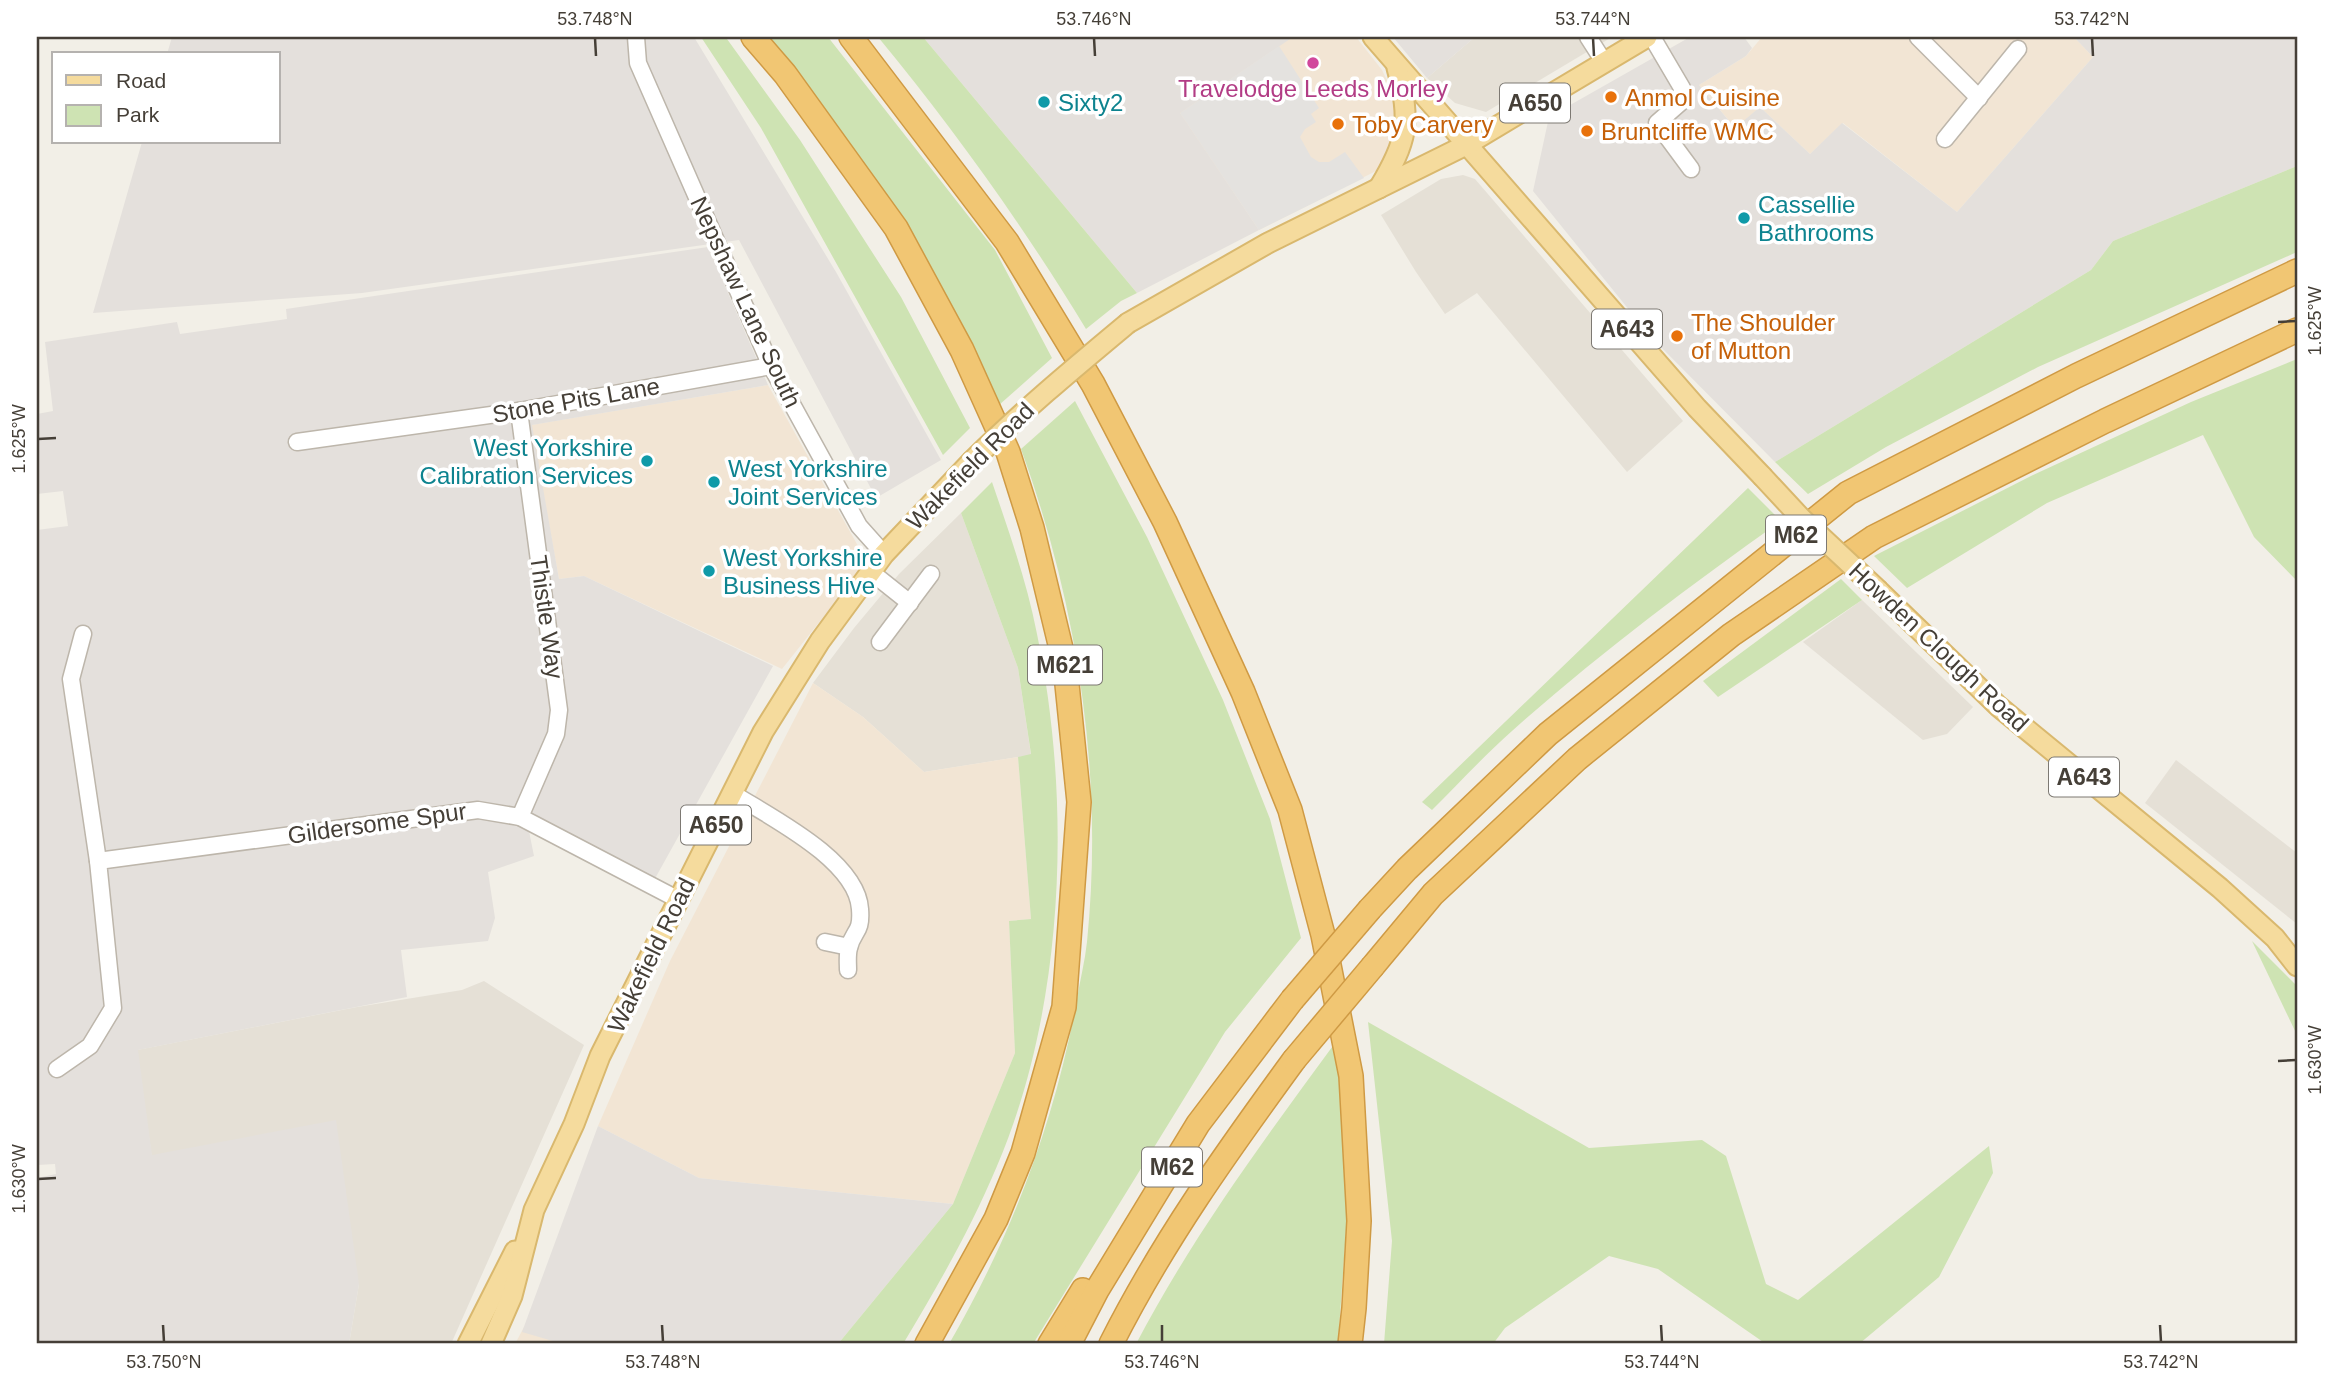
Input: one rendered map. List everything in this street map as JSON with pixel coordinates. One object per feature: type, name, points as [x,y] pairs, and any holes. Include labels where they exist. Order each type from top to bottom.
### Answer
[{"type":"highway","name":"M621","points":[[753,37],[785,74],[896,228],[962,350],[1008,452],[1032,528],[1065,665],[1079,802],[1063,1007],[1023,1153],[996,1219],[928,1344]]},
{"type":"highway","points":[[851,37],[1007,242],[1093,384],[1165,522],[1243,692],[1290,810],[1323,935],[1351,1076],[1359,1221],[1350,1344]]},
{"type":"highway","name":"M62","points":[[1069,1344],[1097,1290],[1198,1124],[1292,1000],[1407,869],[1548,734],[1849,493],[2076,376],[2297,271]]},
{"type":"highway","name":"M62","points":[[1111,1344],[1137,1292],[1181,1219],[1294,1060],[1433,894],[1577,759],[1731,635],[1886,531],[2105,421],[2297,330]]},
{"type":"highway","points":[[1050,1344],[1073,1304],[1198,1124]]},
{"type":"main road","name":"A643","points":[[1373,37],[1466,145]]},
{"type":"main road","name":"A650","points":[[1466,145],[1649,37]]},
{"type":"main road","points":[[1379,189],[1395,162],[1405,134],[1407,115],[1404,91],[1396,64]]},
{"type":"main road","name":"Wakefield Road","points":[[468,1344],[488,1334],[527,1230],[600,1056],[763,732],[821,641],[884,554],[1006,427],[1128,323],[1268,243],[1466,145]]},
{"type":"main road","name":"Howden Clough Road","points":[[1466,145],[1697,408],[1802,519],[1998,706],[2220,888],[2274,938],[2297,966]]},
{"type":"street","name":"Nepshaw Lane South","points":[[636,37],[638,63],[771,366],[859,526],[884,554]]},
{"type":"street","points":[[1588,37],[1605,62]]},
{"type":"street","points":[[1649,37],[1682,88],[1681,102],[1657,123],[1691,169]]},
{"type":"street","points":[[1918,37],[1979,98]]},
{"type":"street","points":[[1945,139],[2018,49]]},
{"type":"street","name":"Stone Pits Lane","points":[[298,442],[519,411],[771,366]]},
{"type":"street","name":"Thistle Way","points":[[519,411],[559,710],[556,734],[520,817]]},
{"type":"street","points":[[871,572],[910,603]]},
{"type":"street","points":[[880,642],[931,574]]},
{"type":"street","points":[[57,1069],[90,1046],[113,1009],[98,861],[71,679],[83,634]]},
{"type":"street","points":[[732,793],[810,842],[848,876],[860,905],[860,927],[849,947],[848,970]]},
{"type":"street","name":"Gildersome Spur","points":[[98,861],[478,810],[520,817],[679,900]]},
{"type":"street","points":[[825,942],[849,947]]},
{"type":"shaded area","points":[[172,37],[694,37],[836,272],[941,460],[876,498],[739,240],[362,293],[93,313],[141,144],[280,144],[280,52],[168,52]]},
{"type":"shaded area","points":[[923,37],[1293,37],[1180,113],[1259,230],[1137,293]]},
{"type":"shaded area","points":[[1127,37],[1356,37],[1382,70],[1397,101],[1394,143],[1376,171],[1259,230]]},
{"type":"shaded area","points":[[1393,37],[1475,37],[1427,78]]},
{"type":"shaded area","points":[[1475,37],[1612,37],[1486,112],[1455,103],[1427,78]]},
{"type":"shaded area","points":[[1690,37],[1744,37],[1752,48],[1746,56],[1699,85],[1735,128],[1760,107],[1810,154],[1842,123],[1957,212],[2093,57],[2074,37],[2297,37],[2297,166],[2113,241],[2091,270],[1775,462],[1651,337],[1533,191],[1549,117]]},
{"type":"shaded area","points":[[1762,37],[2074,37],[2093,57],[1957,212],[1843,123],[1810,154],[1760,107],[1736,129],[1699,85],[1746,56]]},
{"type":"shaded area","points":[[1279,46],[1319,108],[1311,114],[1316,122],[1305,129],[1300,137],[1311,157],[1319,162],[1329,162],[1345,152],[1364,178],[1259,230],[1180,113]]},
{"type":"shaded area","points":[[1463,175],[1475,179],[1683,421],[1627,472],[1477,293],[1445,314],[1381,215],[1441,179]]},
{"type":"shaded area","points":[[708,247],[768,385],[532,425],[559,579],[584,576],[773,666],[647,893],[529,831],[534,856],[488,872],[495,918],[488,941],[401,950],[407,997],[138,1050],[152,1155],[336,1120],[359,1284],[349,1344],[37,1344],[37,1178],[56,1174],[55,1164],[37,1165],[37,530],[68,526],[63,491],[37,494],[37,414],[53,411],[45,342],[177,322],[180,334],[287,319],[286,309]]},
{"type":"shaded area","name":"West Yorkshire Joint Services","points":[[768,385],[867,562],[782,669],[584,576],[559,579],[531,425]]},
{"type":"shaded area","points":[[961,513],[1018,668],[1031,755],[924,772],[863,717],[813,683],[899,574]]},
{"type":"shaded area","points":[[1862,600],[1973,707],[1947,734],[1923,740],[1803,642]]},
{"type":"shaded area","points":[[813,683],[863,717],[924,772],[1018,757],[1031,919],[1009,921],[1015,1053],[953,1204],[699,1178],[598,1126],[670,961]]},
{"type":"shaded area","points":[[2176,760],[2297,853],[2297,924],[2145,803]]},
{"type":"shaded area","points":[[484,981],[584,1045],[451,1344],[349,1344],[359,1284],[153,1166],[137,1050],[357,1007],[462,990]]},
{"type":"shaded area","points":[[598,1126],[699,1178],[953,1204],[838,1344],[563,1344],[522,1332]]},
{"type":"shaded area","points":[[524,1327],[563,1344],[515,1344]]},
{"type":"green space","points":[[701,37],[726,37],[800,140],[901,297],[970,428],[943,455],[761,128]]},
{"type":"green space","points":[[766,37],[828,37],[995,250],[1052,358],[999,405],[945,299]]},
{"type":"green space","points":[[878,37],[923,37],[1137,293],[1121,301],[1086,329],[987,179]]},
{"type":"green space","points":[[2297,166],[2297,252],[2038,367],[1886,447],[1808,494],[1775,462],[2091,270],[2113,241]]},
{"type":"green space","points":[[2297,359],[2297,581],[2254,537],[2203,435],[2047,503],[1907,588],[1874,556],[2031,476],[2191,402]]},
{"type":"green space","points":[[1075,401],[1147,537],[1223,700],[1270,819],[1301,938],[1225,1032],[1033,1344],[949,1344],[992,1262],[1028,1178],[1068,1045],[1086,949],[1092,817],[1082,692],[1058,569],[1021,449]]},
{"type":"green space","points":[[992,482],[1033,615],[1048,699],[1055,766],[1058,835],[1056,904],[1049,972],[1037,1040],[1020,1104],[987,1189],[903,1344],[838,1344],[953,1204],[1015,1053],[1009,921],[1031,919],[1018,757],[1031,754],[1018,668],[961,513]]},
{"type":"green space","points":[[1748,488],[1781,521],[1677,596],[1577,675],[1502,741],[1432,810],[1422,802]]},
{"type":"green space","points":[[1841,579],[1862,600],[1718,697],[1703,681]]},
{"type":"green space","points":[[2252,941],[2297,986],[2297,1035]]},
{"type":"green space","points":[[1368,1022],[1589,1148],[1702,1140],[1726,1156],[1766,1284],[1798,1300],[1989,1146],[1993,1173],[1939,1277],[1859,1344],[1766,1344],[1658,1269],[1609,1256],[1505,1328],[1493,1344],[1384,1344],[1392,1241]]},
{"type":"green space","points":[[1335,1043],[1341,1089],[1347,1216],[1338,1344],[1136,1344],[1205,1227]]},
{"type":"place","name":"Travelodge Leeds Morley","points":[[1313,63]]},
{"type":"place","name":"Anmol Cuisine","points":[[1611,97]]},
{"type":"place","name":"Sixty2","points":[[1044,102]]},
{"type":"place","name":"Toby Carvery","points":[[1338,124]]},
{"type":"place","name":"Bruntcliffe WMC","points":[[1587,131]]},
{"type":"place","name":"Cassellie Bathrooms","points":[[1744,218]]},
{"type":"place","name":"The Shoulder of Mutton","points":[[1677,336]]},
{"type":"place","name":"West Yorkshire Calibration Services","points":[[647,461]]},
{"type":"place","name":"West Yorkshire Joint Services","points":[[714,482]]},
{"type":"place","name":"West Yorkshire Business Hive","points":[[709,571]]}]
